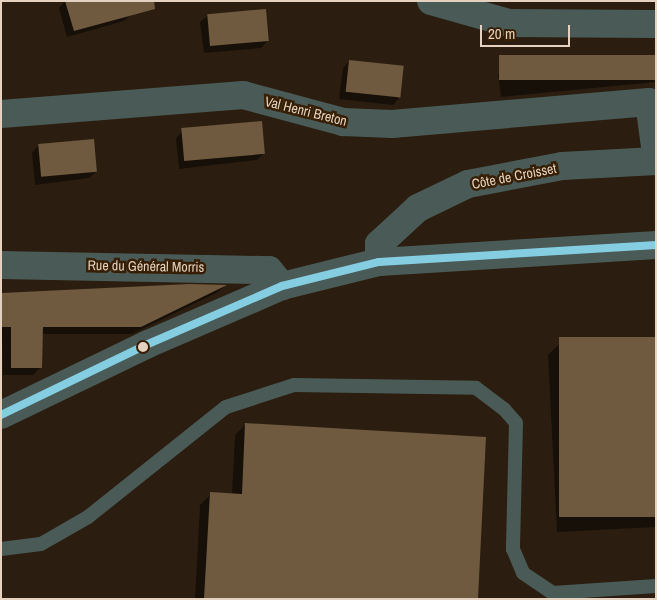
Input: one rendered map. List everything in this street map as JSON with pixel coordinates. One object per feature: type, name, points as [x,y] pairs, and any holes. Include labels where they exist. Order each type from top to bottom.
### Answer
[{"type":"street","points":[[431,1],[509,23],[656,24]]},
{"type":"street","name":"Val Henri Breton","points":[[1,114],[243,95],[342,122],[392,124],[648,102],[656,154]]},
{"type":"street","name":"Côte de Croisset","points":[[380,262],[379,244],[418,208],[468,184],[562,166],[656,161]]},
{"type":"street","points":[[1,414],[148,344],[282,286],[380,262],[656,245]]},
{"type":"street","name":"Rue du Général Morris","points":[[1,265],[269,270],[282,286]]},
{"type":"lane","points":[[1,549],[41,544],[88,517],[226,407],[294,386],[476,388],[504,409],[516,423],[513,549],[523,573],[553,593],[656,586]]},
{"type":"building","points":[[65,1],[154,1],[155,9],[74,31]]},
{"type":"building","points":[[266,9],[269,41],[210,46],[207,14]]},
{"type":"building","points":[[499,55],[656,55],[656,80],[499,80]]},
{"type":"building","points":[[349,60],[404,66],[400,98],[346,92]]},
{"type":"building","points":[[262,121],[265,154],[184,161],[181,128]]},
{"type":"building","points":[[94,139],[97,172],[41,177],[38,144]]},
{"type":"building","points":[[189,284],[227,285],[141,327],[43,327],[42,368],[11,368],[11,327],[1,327],[1,293]]},
{"type":"building","points":[[559,337],[656,337],[656,517],[559,517]]},
{"type":"building","points":[[245,423],[486,437],[478,599],[204,599],[210,492],[242,494]]},
{"type":"transit line","points":[[1,415],[148,344],[282,286],[379,262],[656,245]]}]
